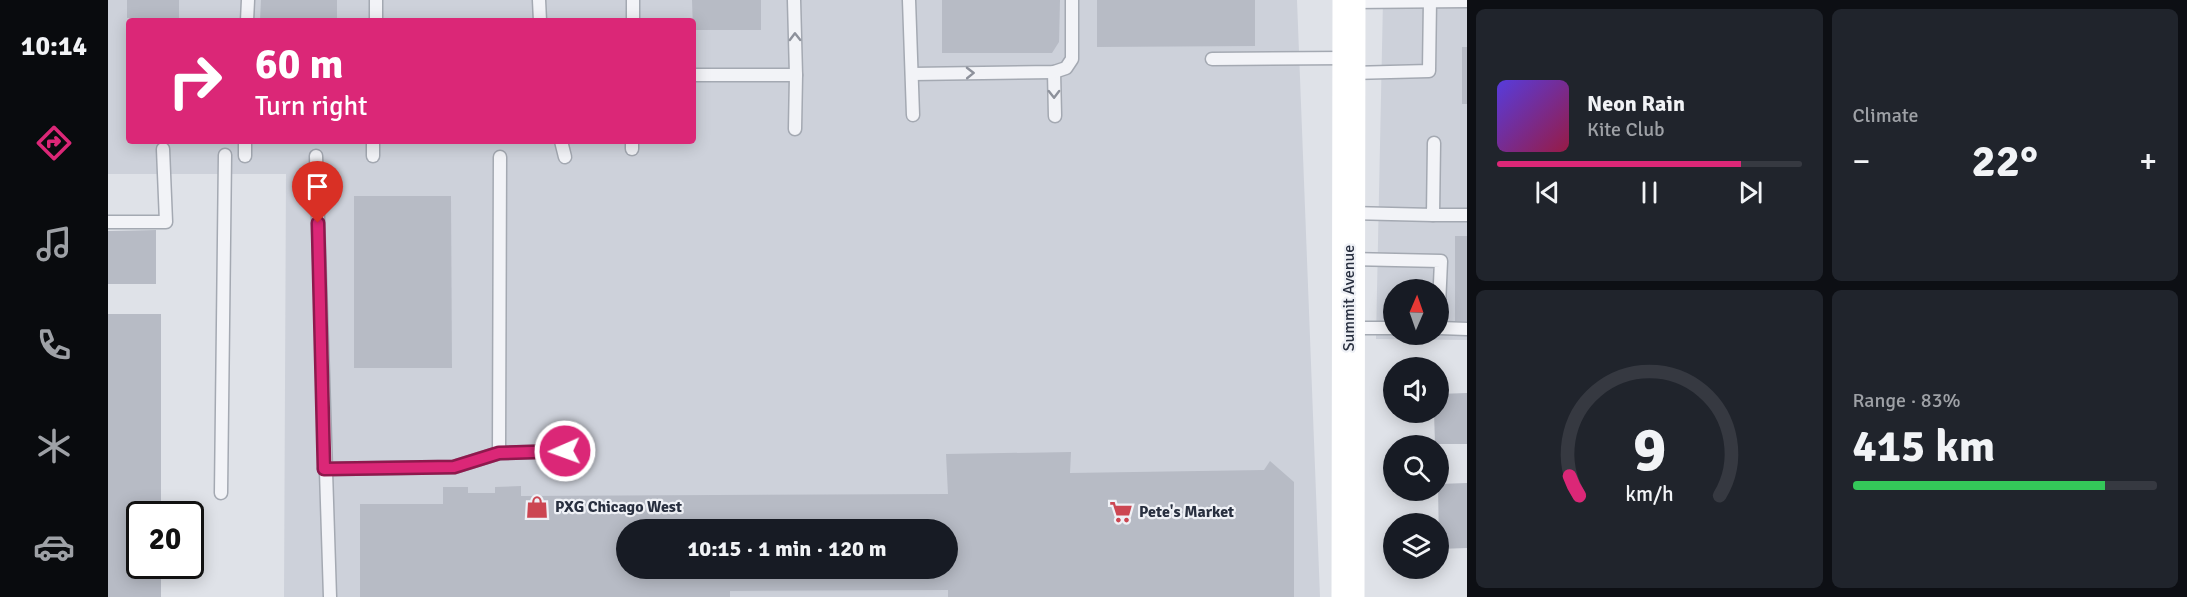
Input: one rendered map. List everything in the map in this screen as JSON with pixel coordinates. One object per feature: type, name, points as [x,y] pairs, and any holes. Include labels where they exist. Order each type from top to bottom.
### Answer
[{"type":"main road","name":"Summit Avenue","points":[[1348,597],[1349,1]]},
{"type":"lane","points":[[247,18],[248,0]]},
{"type":"lane","points":[[376,0],[376,18]]},
{"type":"lane","points":[[539,0],[540,18]]},
{"type":"lane","points":[[633,0],[633,18]]},
{"type":"lane","points":[[794,0],[795,129]]},
{"type":"lane","points":[[909,0],[913,115]]},
{"type":"lane","points":[[912,74],[1054,72],[1066,68],[1072,59],[1072,0]]},
{"type":"lane","points":[[1349,1],[1467,1]]},
{"type":"lane","points":[[1212,59],[1429,71],[1430,1]]},
{"type":"lane","points":[[1054,72],[1055,116]]},
{"type":"lane","points":[[696,75],[796,75]]},
{"type":"lane","points":[[1433,215],[1434,143]]},
{"type":"lane","points":[[245,144],[245,156]]},
{"type":"lane","points":[[373,144],[373,156]]},
{"type":"lane","points":[[562,144],[565,157]]},
{"type":"lane","points":[[108,222],[166,222],[163,149]]},
{"type":"lane","points":[[221,493],[225,155]]},
{"type":"lane","points":[[316,156],[324,469],[330,597]]},
{"type":"lane","points":[[499,453],[500,157]]},
{"type":"lane","points":[[1349,213],[1467,215]]},
{"type":"lane","points":[[1349,259],[1441,261],[1440,279]]},
{"type":"lane","points":[[1349,328],[1383,328]]},
{"type":"lane","points":[[1449,328],[1467,329]]},
{"type":"lane","points":[[324,469],[454,467],[499,453],[565,451]]},
{"type":"shaded area","points":[[108,0],[1297,0],[1320,597],[284,597],[286,174],[108,174]]},
{"type":"shaded area","points":[[1383,0],[1467,0],[1467,340],[1449,340],[1449,279],[1383,279],[1383,339],[1376,339]]},
{"type":"building","points":[[127,0],[179,0],[179,18],[127,18]]},
{"type":"building","points":[[261,0],[337,0],[337,18],[260,18]]},
{"type":"building","points":[[692,0],[761,0],[761,30],[696,30],[696,18],[693,18]]},
{"type":"building","points":[[942,0],[1060,0],[1059,42],[1052,53],[942,53]]},
{"type":"building","points":[[1097,0],[1255,0],[1255,46],[1097,47]]},
{"type":"building","points":[[1462,47],[1467,47],[1467,104],[1462,104]]},
{"type":"building","points":[[354,196],[451,196],[452,368],[354,368]]},
{"type":"building","points":[[156,230],[156,284],[108,284],[108,231]]},
{"type":"building","points":[[1455,236],[1467,236],[1467,325],[1455,325]]},
{"type":"building","points":[[108,314],[161,314],[161,501],[126,501],[126,579],[161,579],[161,597],[108,597]]},
{"type":"building","points":[[1467,393],[1467,444],[1449,444],[1449,435],[1435,435],[1434,423],[1449,423],[1449,394]]},
{"type":"building","points":[[1071,452],[1070,473],[1264,470],[1270,461],[1294,482],[1294,597],[948,597],[948,590],[730,591],[730,597],[360,597],[360,504],[443,504],[443,487],[468,487],[468,493],[495,493],[495,487],[521,486],[521,496],[948,494],[946,454]]},
{"type":"building","points":[[1467,483],[1467,548],[1449,549],[1449,513],[1438,513],[1438,501],[1449,501],[1449,484]]},
{"type":"place","name":"PXG Chicago West","points":[[537,507]]},
{"type":"place","name":"Pete's Market","points":[[1121,512]]},
{"type":"route","points":[[318,223],[324,469],[454,467],[499,453],[565,451]]}]
